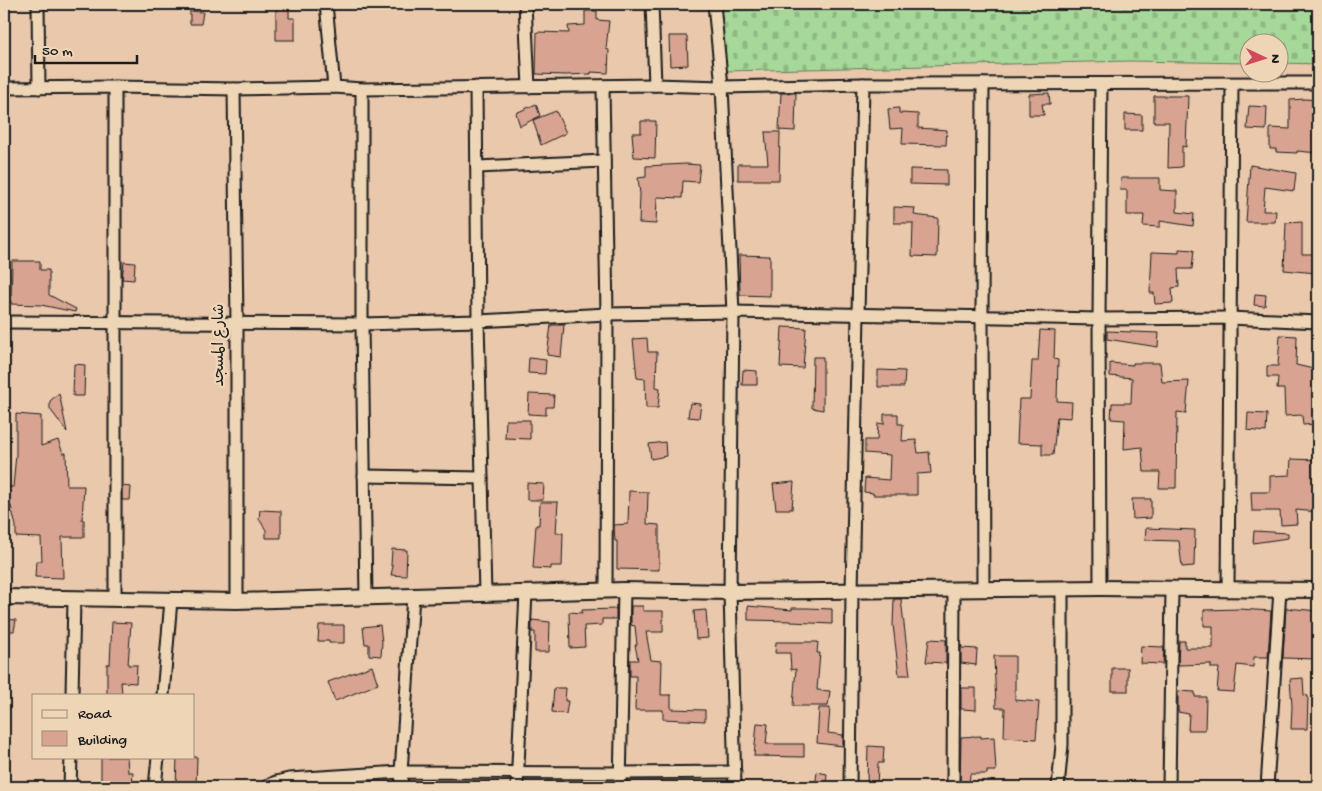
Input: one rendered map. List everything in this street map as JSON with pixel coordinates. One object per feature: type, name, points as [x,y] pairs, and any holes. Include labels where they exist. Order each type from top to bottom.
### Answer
[{"type":"street","points":[[38,4],[39,88]]},
{"type":"street","points":[[326,4],[334,87]]},
{"type":"street","points":[[525,4],[529,87]]},
{"type":"street","points":[[652,4],[655,85]]},
{"type":"street","points":[[714,4],[722,87],[733,312],[730,592],[735,787]]},
{"type":"street","points":[[4,88],[234,89],[334,87],[362,89],[655,85],[722,87],[863,84],[1318,83]]},
{"type":"street","points":[[850,787],[857,314],[863,84]]},
{"type":"street","points":[[983,84],[983,588]]},
{"type":"street","points":[[1100,588],[1099,318],[1101,84]]},
{"type":"street","points":[[1228,589],[1232,84]]},
{"type":"street","points":[[604,86],[606,590]]},
{"type":"street","points":[[115,87],[115,598]]},
{"type":"street","points":[[476,88],[478,320],[485,594]]},
{"type":"street","name":"شارع المسجد","points":[[234,89],[237,323],[237,601]]},
{"type":"street","points":[[362,89],[362,324],[366,598]]},
{"type":"street","points":[[477,167],[604,161]]},
{"type":"street","points":[[4,322],[362,324],[606,314],[733,312],[982,317],[1229,318],[1318,322]]},
{"type":"street","points":[[364,476],[482,478]]},
{"type":"street","points":[[1058,787],[1062,745],[1062,588]]},
{"type":"street","points":[[4,597],[237,601],[606,590],[730,592],[1100,588],[1318,590]]},
{"type":"street","points":[[953,787],[954,589]]},
{"type":"street","points":[[1169,787],[1172,589]]},
{"type":"street","points":[[620,787],[624,590]]},
{"type":"street","points":[[1267,787],[1280,590]]},
{"type":"street","points":[[517,787],[526,592]]},
{"type":"street","points":[[402,787],[401,772],[412,596]]},
{"type":"street","points":[[72,694],[74,599]]},
{"type":"street","points":[[163,694],[171,600]]},
{"type":"street","points":[[70,787],[71,758]]},
{"type":"street","points":[[155,787],[158,758]]},
{"type":"street","points":[[266,787],[289,779],[401,772],[735,772]]},
{"type":"green space","points":[[720,4],[1318,4],[1318,64],[1290,63],[1290,32],[1240,32],[1240,63],[1130,61],[725,71]]},
{"type":"building","points":[[276,4],[289,4],[289,18],[295,18],[295,40],[276,40]]},
{"type":"building","points":[[190,11],[203,12],[201,24],[190,24]]},
{"type":"building","points":[[585,11],[597,11],[597,20],[609,21],[606,49],[609,50],[608,73],[536,74],[537,32],[569,33],[568,26],[585,25]]},
{"type":"building","points":[[669,36],[687,36],[688,65],[670,66]]},
{"type":"building","points":[[781,93],[796,93],[795,131],[779,130]]},
{"type":"building","points":[[1049,93],[1050,104],[1042,104],[1044,115],[1029,115],[1029,94]]},
{"type":"building","points":[[1154,96],[1188,96],[1186,147],[1182,146],[1182,167],[1168,168],[1169,122],[1154,122]]},
{"type":"building","points":[[1290,100],[1318,100],[1316,127],[1318,128],[1318,153],[1276,152],[1276,149],[1270,149],[1270,128],[1290,129]]},
{"type":"building","points":[[536,104],[540,116],[520,126],[516,113]]},
{"type":"building","points":[[1249,106],[1267,107],[1266,130],[1247,129]]},
{"type":"building","points":[[899,108],[899,113],[918,114],[918,128],[947,130],[946,145],[902,144],[903,128],[890,129],[888,109]]},
{"type":"building","points":[[556,111],[566,133],[541,145],[533,120]]},
{"type":"building","points":[[1125,114],[1142,115],[1142,130],[1125,130]]},
{"type":"building","points":[[641,121],[656,121],[655,158],[634,157],[632,133],[641,133]]},
{"type":"building","points":[[765,132],[780,132],[779,180],[738,180],[738,164],[768,164]]},
{"type":"building","points":[[700,165],[698,182],[683,181],[682,198],[657,197],[656,224],[639,223],[640,194],[638,178],[646,177],[646,166]]},
{"type":"building","points":[[1250,165],[1296,173],[1294,191],[1265,187],[1263,211],[1276,211],[1275,222],[1246,222]]},
{"type":"building","points":[[910,169],[947,170],[947,185],[910,184]]},
{"type":"building","points":[[1121,178],[1160,178],[1160,190],[1177,191],[1177,212],[1194,214],[1193,226],[1160,221],[1160,227],[1143,226],[1144,215],[1127,215],[1127,190],[1120,190]]},
{"type":"building","points":[[894,207],[915,208],[914,215],[938,218],[937,257],[912,256],[913,223],[894,223]]},
{"type":"building","points":[[1302,222],[1302,254],[1317,254],[1317,273],[1284,270],[1286,223]]},
{"type":"building","points":[[1179,249],[1194,250],[1192,269],[1178,269],[1179,287],[1172,288],[1173,303],[1155,304],[1154,293],[1150,293],[1152,252],[1179,253]]},
{"type":"building","points":[[739,255],[770,256],[770,296],[740,295]]},
{"type":"building","points":[[12,261],[40,261],[40,270],[49,270],[49,295],[76,309],[75,312],[41,305],[11,304]]},
{"type":"building","points":[[124,262],[135,263],[134,280],[122,279]]},
{"type":"building","points":[[1255,294],[1266,295],[1265,306],[1254,305]]},
{"type":"building","points":[[551,325],[564,325],[561,357],[547,355]]},
{"type":"building","points":[[782,327],[806,328],[803,368],[780,367]]},
{"type":"building","points":[[1040,330],[1055,331],[1054,359],[1058,360],[1057,401],[1072,402],[1071,418],[1057,417],[1053,455],[1042,455],[1042,444],[1017,443],[1019,399],[1030,399],[1032,361],[1038,361]]},
{"type":"building","points":[[1107,331],[1159,333],[1158,347],[1107,339]]},
{"type":"building","points":[[1280,335],[1297,336],[1296,365],[1318,370],[1318,424],[1303,425],[1302,415],[1285,416],[1284,389],[1277,389],[1278,377],[1267,377],[1267,366],[1278,366]]},
{"type":"building","points":[[647,338],[648,352],[657,352],[656,387],[660,388],[658,408],[646,408],[645,379],[637,378],[633,339]]},
{"type":"building","points":[[813,357],[823,357],[823,410],[812,408]]},
{"type":"building","points":[[529,358],[546,360],[545,374],[528,373]]},
{"type":"building","points":[[1110,363],[1133,365],[1133,363],[1160,363],[1162,382],[1189,381],[1186,413],[1177,412],[1176,488],[1159,488],[1160,472],[1144,472],[1142,447],[1124,449],[1125,420],[1111,419],[1112,403],[1131,403],[1132,378],[1110,376]]},
{"type":"building","points":[[74,364],[85,365],[84,396],[73,396]]},
{"type":"building","points":[[743,370],[757,371],[757,385],[742,385]]},
{"type":"building","points":[[878,370],[905,371],[904,387],[878,387]]},
{"type":"building","points":[[59,393],[67,432],[50,409],[50,401]]},
{"type":"building","points":[[529,394],[554,395],[553,407],[546,407],[546,415],[528,414]]},
{"type":"building","points":[[690,403],[701,404],[699,418],[688,417]]},
{"type":"building","points":[[1248,413],[1267,414],[1266,432],[1247,430]]},
{"type":"building","points":[[16,414],[41,416],[41,446],[58,440],[63,453],[66,453],[67,486],[84,486],[82,520],[84,520],[84,537],[62,537],[63,578],[35,577],[36,561],[42,561],[41,538],[16,537],[16,526],[11,506],[4,506],[4,487],[13,487],[16,454]]},
{"type":"building","points":[[884,414],[898,414],[898,424],[903,424],[902,441],[916,440],[918,453],[929,452],[931,473],[917,474],[917,495],[873,495],[873,493],[864,492],[865,478],[889,480],[890,455],[865,453],[865,440],[877,440],[878,423],[884,424]]},
{"type":"building","points":[[506,420],[530,420],[530,439],[505,438]]},
{"type":"building","points":[[665,442],[666,456],[651,459],[649,444]]},
{"type":"building","points":[[1291,459],[1318,460],[1318,512],[1296,510],[1297,524],[1281,525],[1280,511],[1252,511],[1251,492],[1270,492],[1270,476],[1290,475]]},
{"type":"building","points":[[794,482],[792,509],[776,509],[773,484]]},
{"type":"building","points":[[527,483],[544,484],[543,500],[527,500]]},
{"type":"building","points":[[122,486],[131,487],[130,500],[122,500]]},
{"type":"building","points":[[629,491],[648,492],[647,524],[659,525],[659,570],[617,569],[617,541],[615,541],[614,525],[628,524]]},
{"type":"building","points":[[1132,499],[1151,499],[1151,518],[1133,519]]},
{"type":"building","points":[[540,502],[558,502],[556,533],[563,533],[562,566],[551,566],[551,569],[533,568],[536,525],[539,525]]},
{"type":"building","points":[[260,510],[281,511],[281,538],[266,538],[266,530],[259,519]]},
{"type":"building","points":[[1146,528],[1195,530],[1194,566],[1182,567],[1179,541],[1145,540]]},
{"type":"building","points":[[1254,531],[1288,533],[1288,538],[1253,543]]},
{"type":"building","points":[[392,549],[407,550],[406,576],[391,575],[393,566],[391,566]]},
{"type":"building","points":[[894,599],[901,599],[910,675],[899,675],[893,625]]},
{"type":"building","points":[[631,606],[643,606],[643,611],[663,611],[663,632],[646,632],[651,660],[662,661],[661,695],[671,695],[671,709],[705,710],[705,721],[663,719],[663,710],[635,710],[636,676],[630,676],[630,660],[638,660],[635,645],[637,645],[635,626],[631,625]]},
{"type":"building","points":[[748,606],[792,610],[792,608],[832,609],[832,624],[748,620]]},
{"type":"building","points":[[1286,608],[1318,611],[1318,659],[1283,658]]},
{"type":"building","points":[[616,609],[616,619],[602,619],[602,625],[584,626],[585,647],[570,648],[569,612],[582,613],[582,610]]},
{"type":"building","points":[[1239,609],[1271,611],[1268,657],[1254,657],[1253,667],[1237,665],[1234,692],[1217,691],[1219,668],[1211,668],[1211,664],[1178,665],[1179,641],[1185,641],[1185,648],[1213,648],[1213,626],[1204,626],[1204,610]]},
{"type":"building","points":[[706,610],[708,638],[696,639],[694,611]]},
{"type":"building","points":[[4,619],[16,620],[14,631],[4,631]]},
{"type":"building","points":[[532,620],[550,622],[549,652],[535,652],[535,632],[532,632]]},
{"type":"building","points":[[112,622],[131,623],[128,665],[137,665],[136,683],[121,682],[122,694],[107,694],[107,664],[110,664]]},
{"type":"building","points":[[319,625],[344,625],[344,643],[318,641]]},
{"type":"building","points":[[380,625],[381,656],[369,655],[369,644],[365,644],[363,627]]},
{"type":"building","points":[[929,639],[946,640],[946,663],[926,662]]},
{"type":"building","points":[[961,641],[962,648],[977,649],[976,665],[961,663]]},
{"type":"building","points":[[776,642],[818,642],[817,653],[820,653],[817,690],[830,691],[828,706],[793,706],[796,669],[791,670],[790,653],[775,653]]},
{"type":"building","points":[[1141,646],[1164,647],[1163,664],[1140,663]]},
{"type":"building","points":[[994,656],[1015,656],[1015,700],[1039,702],[1036,739],[1004,737],[1005,708],[996,708]]},
{"type":"building","points":[[372,666],[378,684],[335,701],[328,682]]},
{"type":"building","points":[[1112,668],[1128,668],[1128,691],[1112,691]]},
{"type":"building","points":[[1303,678],[1304,695],[1308,696],[1307,729],[1291,729],[1290,679]]},
{"type":"building","points":[[554,688],[566,688],[565,701],[568,701],[566,714],[552,712]]},
{"type":"building","points":[[961,688],[976,688],[976,710],[961,709]]},
{"type":"building","points":[[1178,691],[1195,692],[1195,697],[1206,697],[1205,730],[1188,730],[1189,714],[1178,712]]},
{"type":"building","points":[[819,708],[830,708],[828,733],[843,735],[843,746],[817,743]]},
{"type":"building","points":[[757,723],[768,724],[766,744],[804,744],[804,757],[754,756]]},
{"type":"building","points":[[981,736],[981,738],[994,737],[996,771],[987,771],[987,774],[970,774],[969,787],[960,787],[961,737]]},
{"type":"building","points":[[868,746],[884,747],[883,763],[878,763],[877,787],[867,787]]},
{"type":"building","points":[[197,757],[196,787],[176,787],[177,758]]},
{"type":"building","points":[[101,758],[127,758],[128,772],[133,772],[132,787],[101,786]]},
{"type":"building","points":[[817,772],[827,774],[826,787],[815,787]]}]
